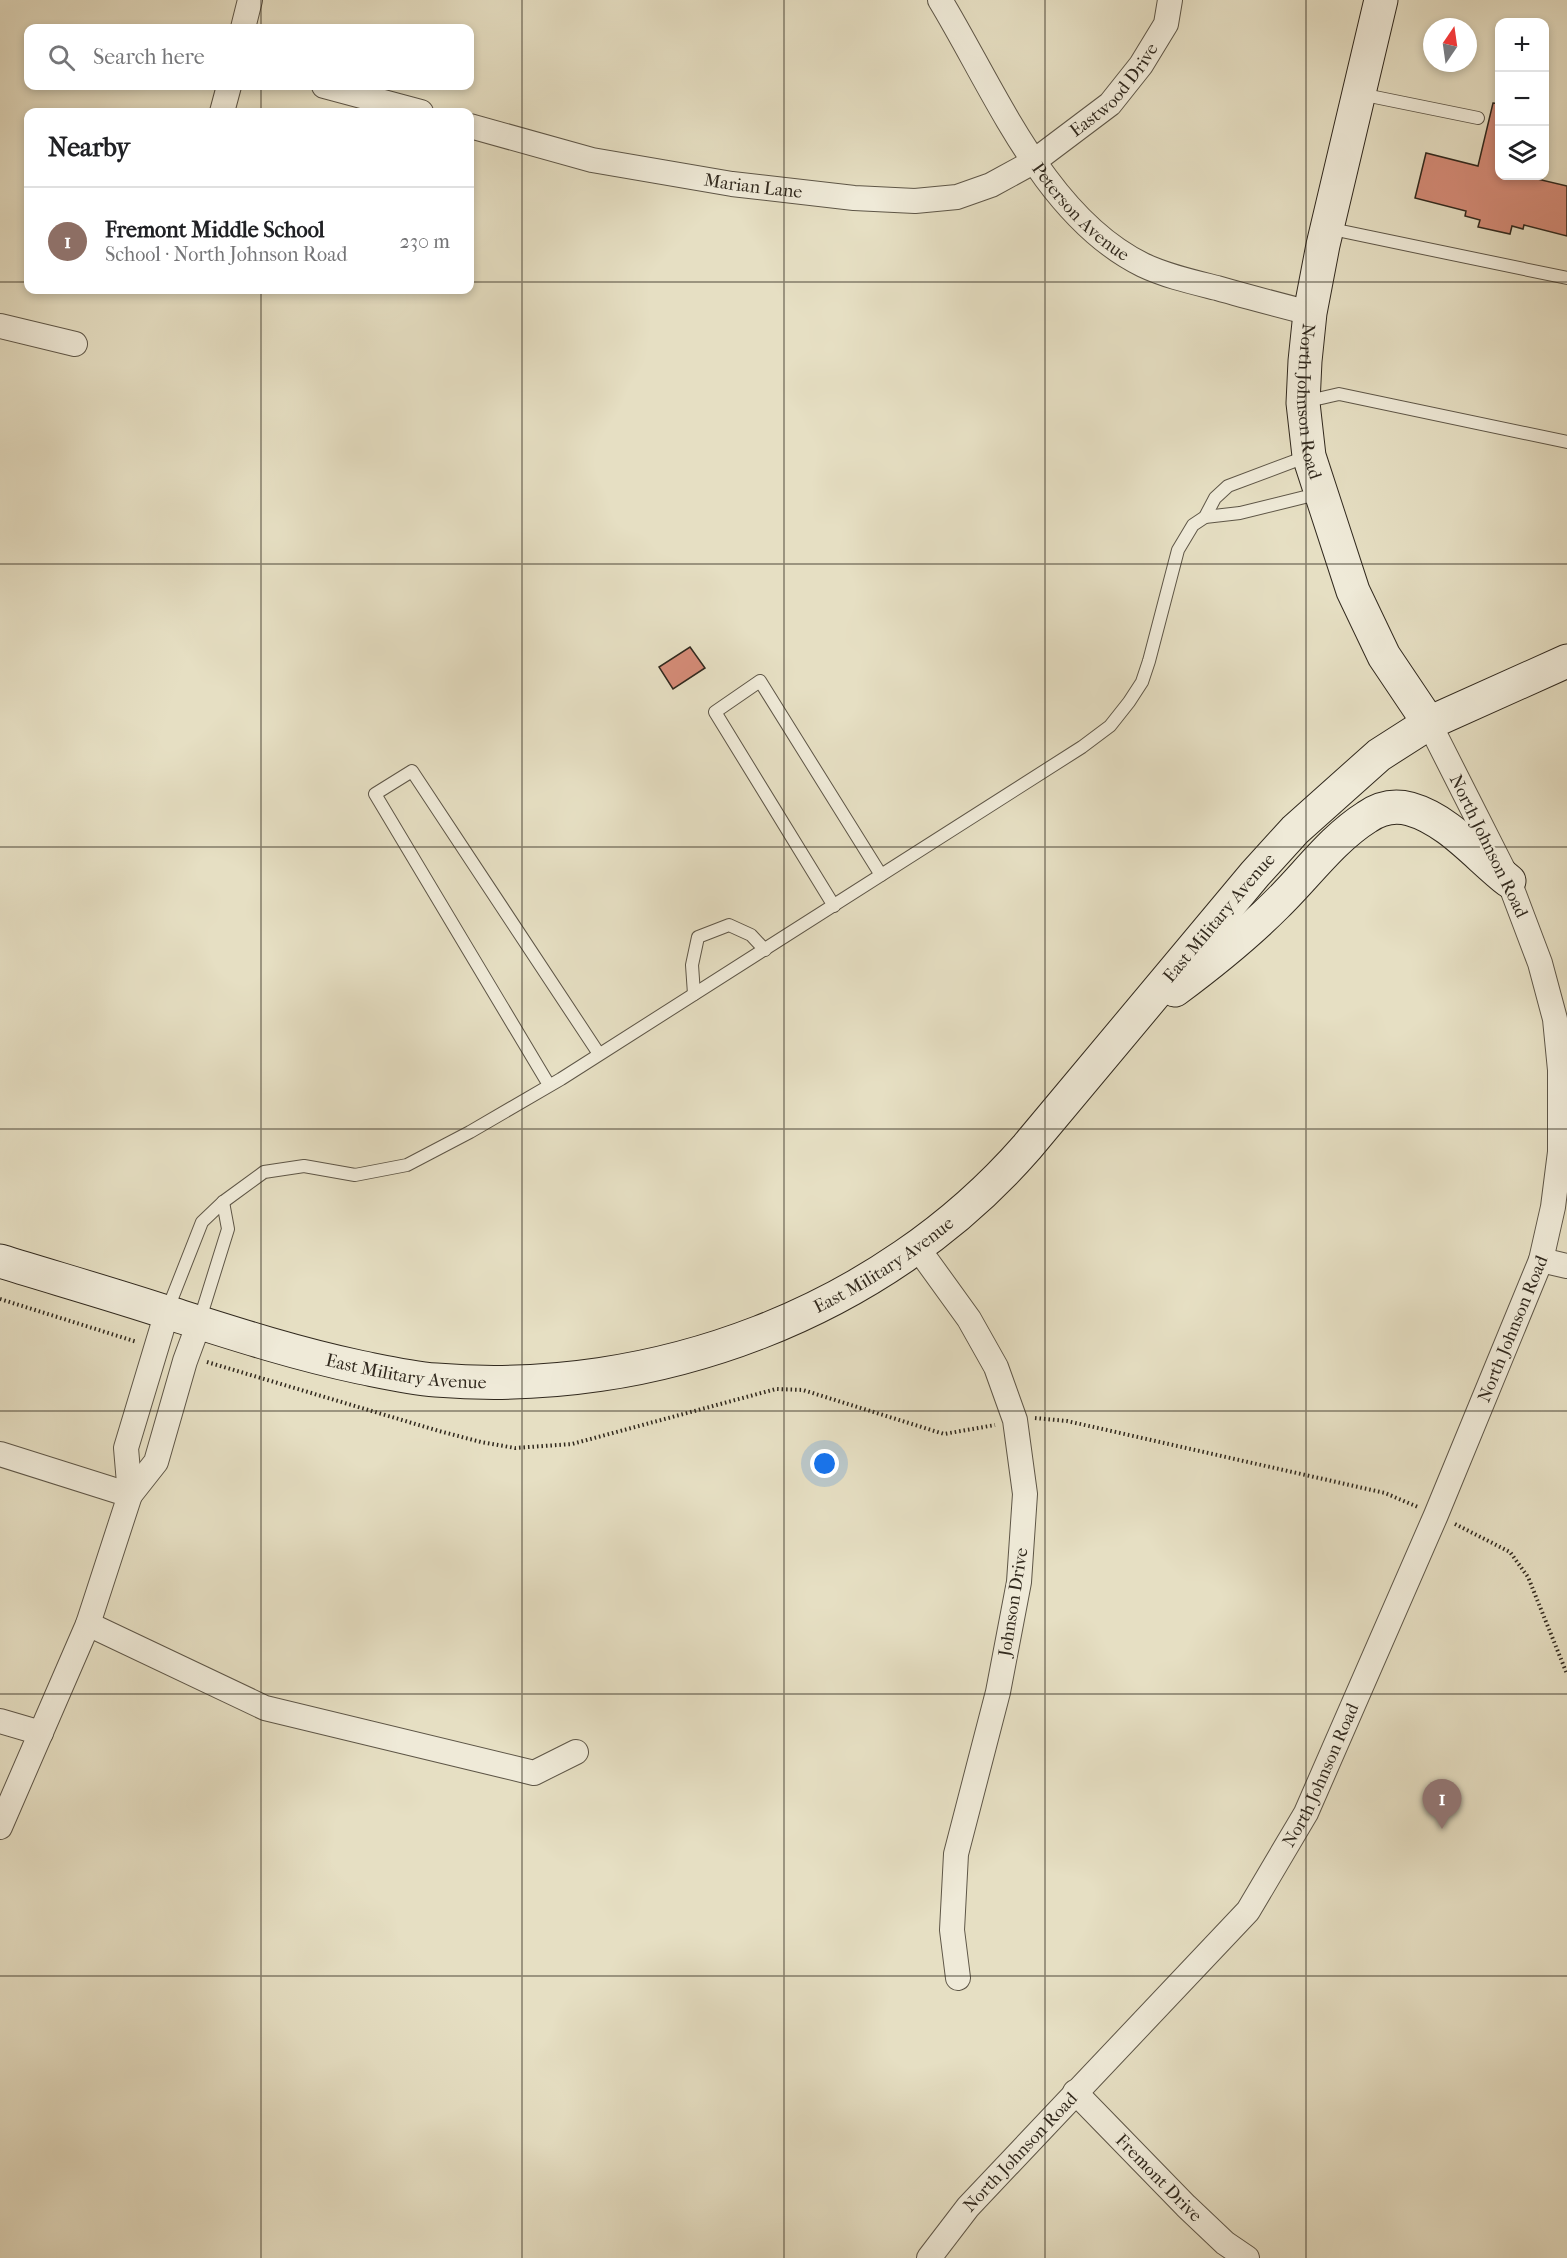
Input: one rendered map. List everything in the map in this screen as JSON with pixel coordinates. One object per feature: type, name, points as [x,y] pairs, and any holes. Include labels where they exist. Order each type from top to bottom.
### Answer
[{"type":"main road","name":"North Johnson Road","points":[[1382,0],[1327,228],[1310,313],[1303,403],[1309,456],[1353,591],[1384,656],[1429,723]]},
{"type":"main road","name":"East Military Avenue","points":[[0,1261],[315,1357],[388,1373],[434,1380],[494,1382],[553,1380],[608,1374],[663,1364],[717,1348],[827,1303],[875,1276],[961,1214],[1011,1165],[1294,830],[1379,755],[1429,723],[1567,662]]},
{"type":"main road","points":[[1133,1022],[1208,966],[1275,907],[1352,829],[1381,809],[1409,809],[1436,820],[1509,881]]},
{"type":"street","points":[[244,24],[250,0]]},
{"type":"street","name":"Peterson Avenue","points":[[940,0],[1033,162],[1068,205],[1100,237],[1143,265],[1187,280],[1310,313]]},
{"type":"street","name":"Eastwood Drive","points":[[1033,162],[1110,104],[1141,65],[1166,24],[1170,0]]},
{"type":"street","points":[[223,108],[228,90]]},
{"type":"street","points":[[339,90],[406,108]]},
{"type":"street","name":"Marian Lane","points":[[474,127],[592,160],[732,184],[854,198],[915,201],[957,197],[991,184],[1033,162]]},
{"type":"street","points":[[0,326],[75,345]]},
{"type":"street","name":"North Johnson Road","points":[[929,2258],[968,2207],[1248,1911],[1306,1813],[1436,1515],[1541,1260],[1553,1207],[1560,1152],[1560,1070],[1555,1019],[1540,963],[1509,881],[1429,723]]},
{"type":"street","name":"Johnson Drive","points":[[917,1247],[969,1318],[996,1367],[1015,1420],[1025,1494],[1019,1582],[998,1692],[956,1854],[952,1930],[958,1978]]},
{"type":"street","points":[[1541,1260],[1567,1266]]},
{"type":"street","points":[[130,1495],[126,1448],[167,1312]]},
{"type":"street","points":[[0,1827],[88,1624],[130,1495],[156,1462],[199,1323]]},
{"type":"street","points":[[0,1454],[130,1495]]},
{"type":"street","points":[[88,1624],[266,1707],[534,1773],[576,1752]]},
{"type":"street","points":[[0,1721],[40,1733]]},
{"type":"street","name":"Fremont Drive","points":[[1075,2092],[1186,2206],[1225,2243],[1247,2258]]},
{"type":"lane","points":[[1359,94],[1478,118]]},
{"type":"lane","points":[[1327,228],[1567,278]]},
{"type":"lane","points":[[1303,403],[1340,394],[1567,442]]},
{"type":"lane","points":[[167,1312],[202,1222],[222,1202],[264,1172],[304,1166],[355,1175],[407,1166],[470,1132],[599,1054],[1082,747],[1110,726],[1130,702],[1142,682],[1178,550],[1193,525],[1204,517],[1215,498],[1228,486],[1309,456]]},
{"type":"lane","points":[[1204,517],[1240,513],[1321,493]]},
{"type":"lane","points":[[834,906],[715,712],[760,681],[881,875]]},
{"type":"lane","points":[[549,1085],[375,794],[412,771],[599,1054]]},
{"type":"lane","points":[[694,994],[692,965],[698,937],[729,925],[751,935],[765,950]]},
{"type":"lane","points":[[199,1323],[228,1229],[222,1202]]},
{"type":"path","points":[[0,1299],[156,1348]]},
{"type":"path","points":[[187,1356],[439,1431],[515,1448],[572,1444],[776,1389],[803,1390],[944,1434],[1031,1418],[1067,1421],[1385,1493],[1436,1515],[1510,1552],[1528,1577],[1567,1674]]},
{"type":"building","points":[[1493,103],[1495,103],[1495,180],[1541,180],[1567,186],[1567,236],[1524,225],[1523,229],[1512,226],[1510,234],[1478,227],[1480,220],[1465,216],[1466,211],[1415,198],[1426,153],[1478,166]]},
{"type":"building","points":[[690,647],[705,668],[673,689],[659,667]]},
{"type":"place","name":"Fremont Middle School","points":[[1442,1829]]}]
